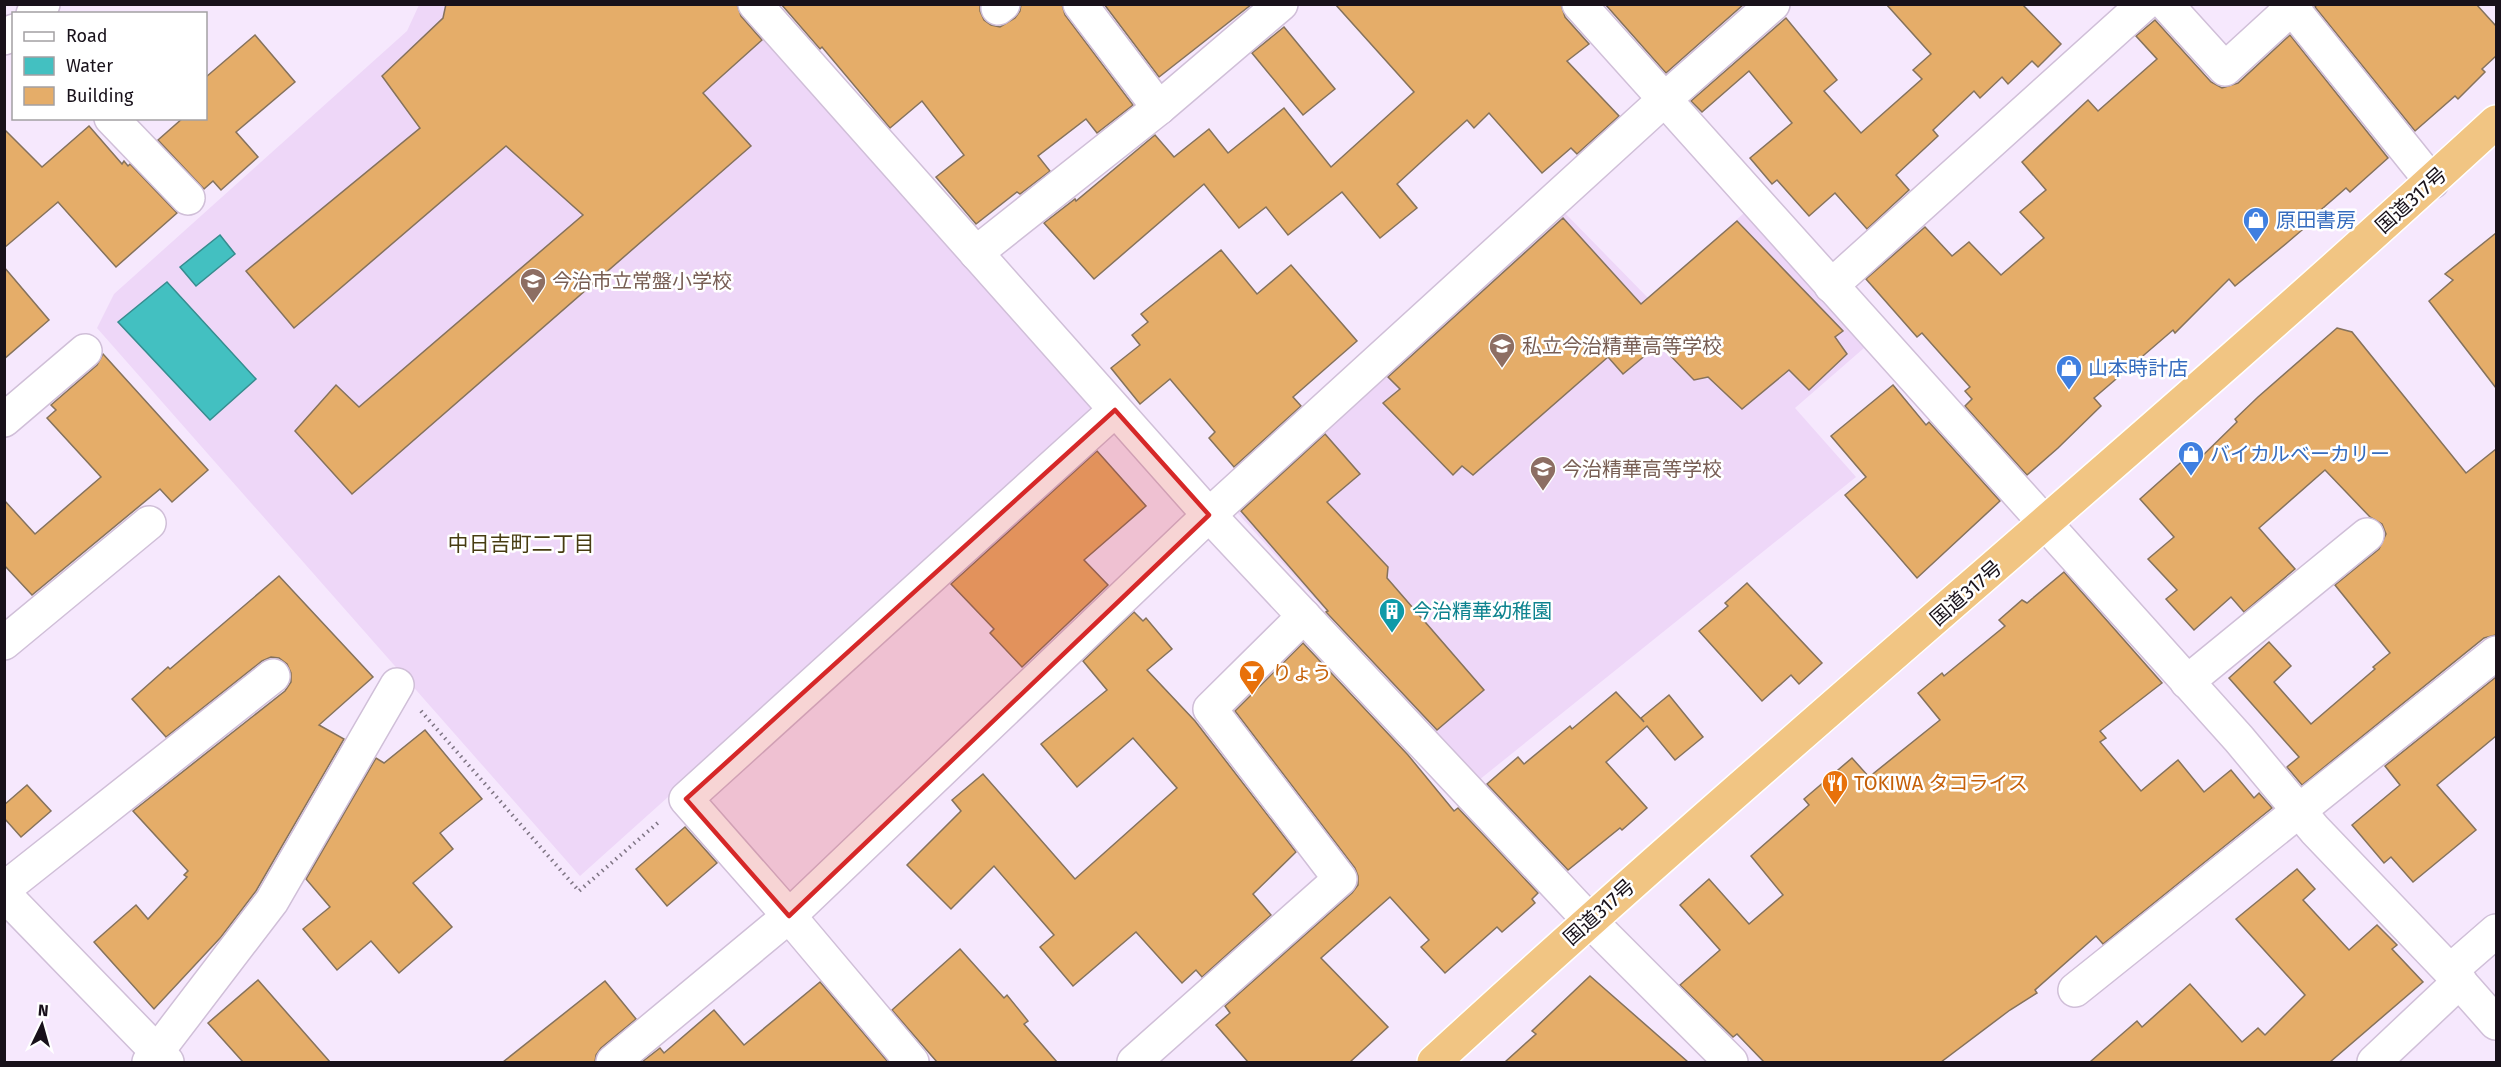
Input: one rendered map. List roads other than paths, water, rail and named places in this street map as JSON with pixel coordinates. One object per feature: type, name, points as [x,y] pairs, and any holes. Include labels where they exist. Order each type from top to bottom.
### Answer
[{"type":"highway","name":"国道317号","points":[[1434,1062],[1589,920],[2044,524],[2432,182],[2496,122]]},
{"type":"street","points":[[755,4],[1209,515],[1589,920],[1731,1062]]},
{"type":"street","points":[[1080,4],[1159,108]]},
{"type":"street","points":[[1579,4],[2239,739],[2299,811],[2455,976],[2496,1023]]},
{"type":"street","points":[[613,1062],[789,916],[1209,515],[1665,99],[1773,4]]},
{"type":"street","points":[[1831,286],[2144,4]]},
{"type":"street","points":[[2166,4],[2225,69],[2294,6],[2432,182]]},
{"type":"street","points":[[976,253],[1159,108],[1270,8]]},
{"type":"street","points":[[113,120],[188,198]]},
{"type":"street","points":[[4,420],[85,351]]},
{"type":"street","points":[[912,1062],[789,916],[686,799],[1115,410]]},
{"type":"street","points":[[4,643],[149,523]]},
{"type":"street","points":[[2187,682],[2367,535]]},
{"type":"street","points":[[1134,1062],[1340,879],[1210,709],[1305,616]]},
{"type":"street","points":[[2075,990],[2496,653]]},
{"type":"street","points":[[4,889],[273,676]]},
{"type":"street","points":[[4,894],[158,1059],[272,901],[397,685]]},
{"type":"street","points":[[2374,1062],[2496,931]]},
{"type":"water","points":[[220,235],[235,254],[196,286],[180,267]]},
{"type":"water","points":[[167,282],[256,379],[210,420],[118,322]]},
{"type":"place","name":"原田書房","points":[[2256,243]]},
{"type":"place","name":"今治市立常盤小学校","points":[[533,304]]},
{"type":"place","name":"私立今治精華高等学校","points":[[1502,369]]},
{"type":"place","name":"山本時計店","points":[[2069,391]]},
{"type":"place","name":"バイカルベーカリー","points":[[2191,477]]},
{"type":"place","name":"今治精華高等学校","points":[[1543,492]]},
{"type":"place","name":"今治精華幼稚園","points":[[1392,634]]},
{"type":"place","name":"りょう","points":[[1252,696]]},
{"type":"place","name":"TOKIWA タコライス","points":[[1835,806]]},
{"type":"district","name":"中日吉町二丁目","points":[[521,544]]}]
